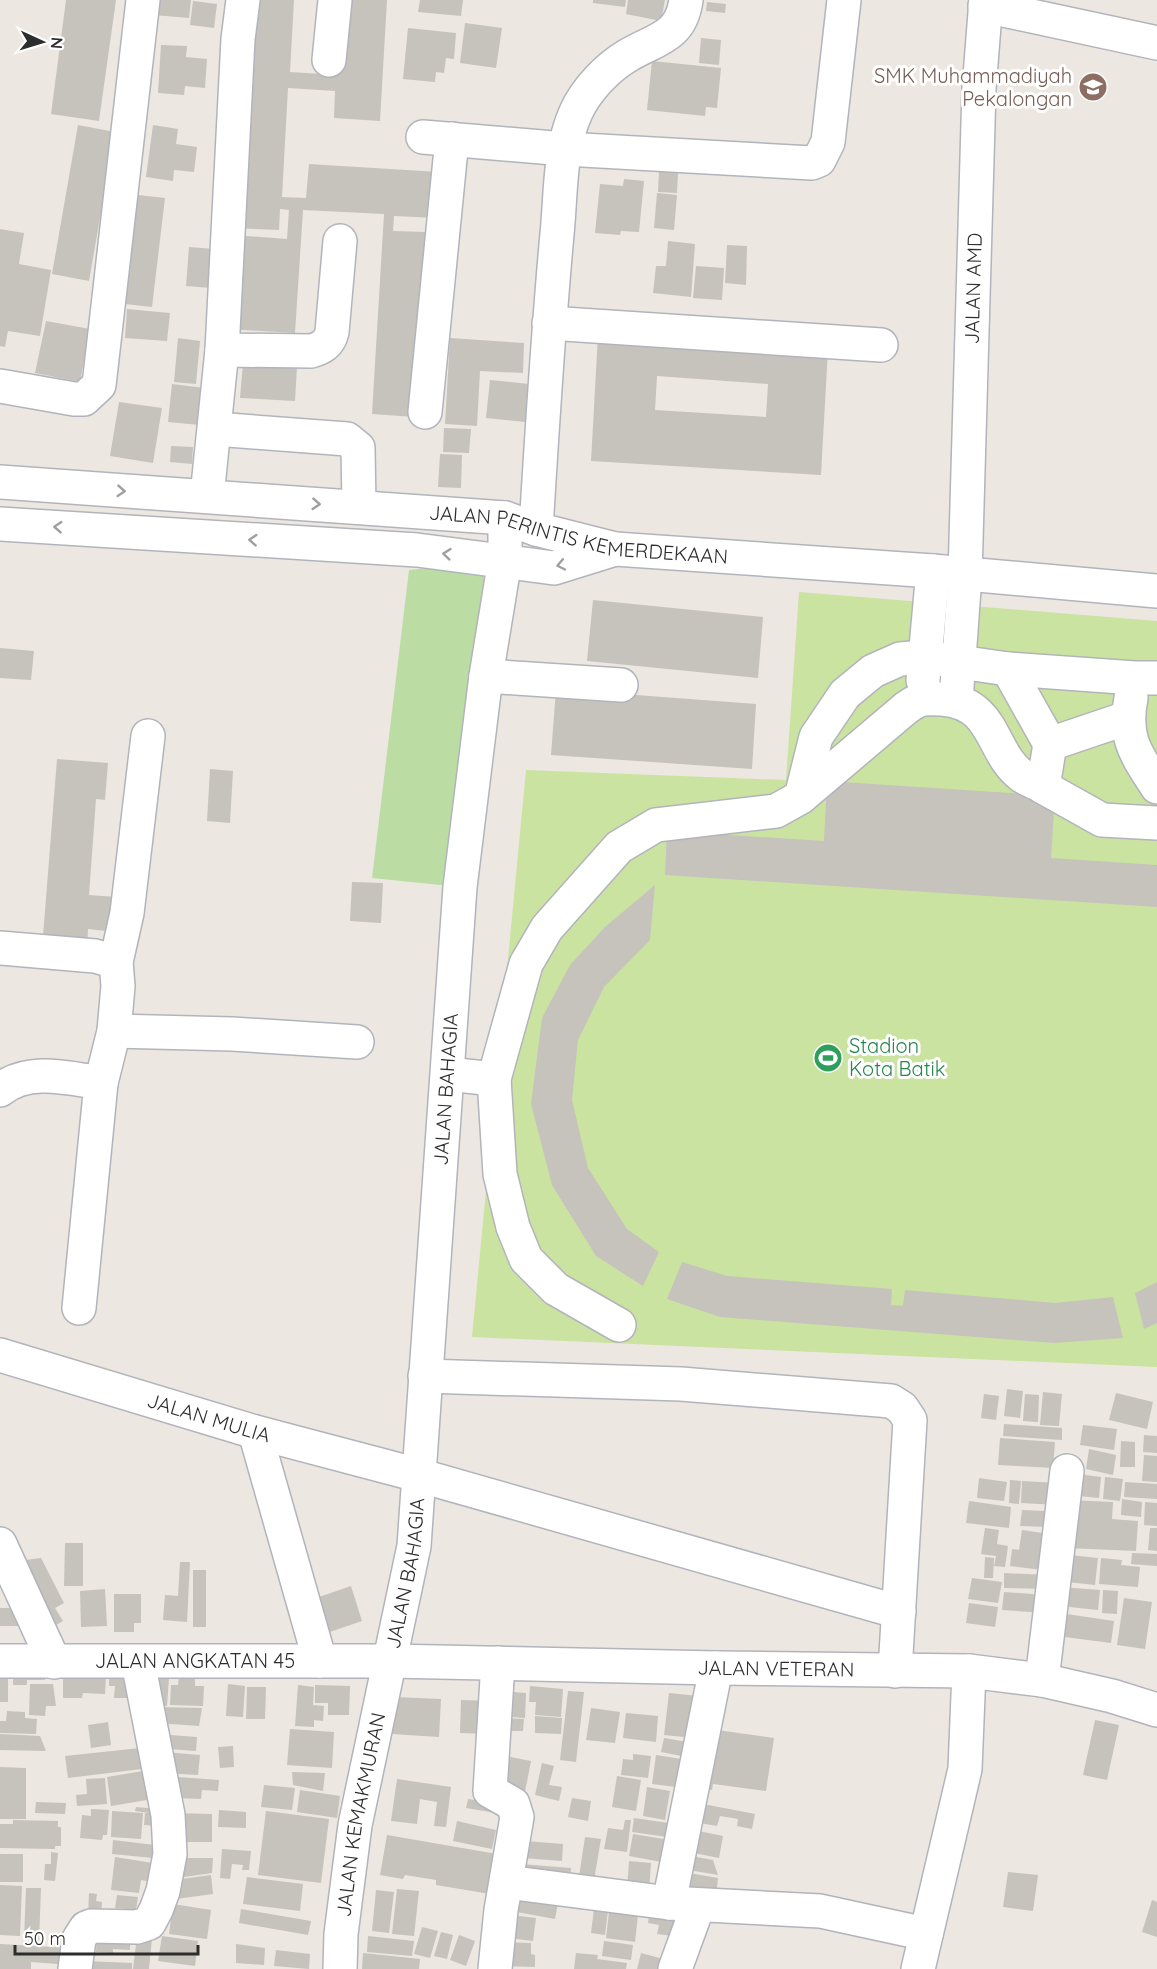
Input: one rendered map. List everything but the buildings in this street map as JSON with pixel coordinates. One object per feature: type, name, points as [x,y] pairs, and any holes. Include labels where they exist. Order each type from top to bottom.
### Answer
[{"type":"street","points":[[0,386],[84,399],[99,385],[143,0]]},
{"type":"street","points":[[207,496],[222,350],[238,39],[243,0]]},
{"type":"street","points":[[329,60],[335,0]]},
{"type":"street","points":[[536,529],[549,323],[565,149],[576,113],[589,90],[626,56],[671,33],[683,16],[686,0]]},
{"type":"street","points":[[425,411],[437,138],[565,149],[812,163],[819,160],[828,142],[844,0]]},
{"type":"street","points":[[986,3],[1157,43]]},
{"type":"street","name":"JALAN AMD","points":[[949,573],[986,3]]},
{"type":"street","points":[[222,350],[311,351],[325,345],[332,332],[340,241]]},
{"type":"street","points":[[549,323],[881,345]]},
{"type":"street","points":[[215,429],[347,439],[358,448],[359,507]]},
{"type":"street","name":"JALAN PERINTIS KEMERDEKAAN","points":[[0,482],[505,518],[536,529],[615,549],[949,573],[1157,591]]},
{"type":"street","name":"JALAN BAHAGIA","points":[[390,1661],[414,1546],[460,888],[486,676],[506,560],[505,518]]},
{"type":"street","points":[[0,524],[417,550],[554,568],[615,549]]},
{"type":"street","points":[[921,698],[925,657],[949,573]]},
{"type":"street","points":[[949,573],[958,662],[956,700]]},
{"type":"street","points":[[801,797],[816,737],[845,694],[873,671],[900,659],[925,657],[1008,669],[1146,678],[1127,718],[1130,738],[1137,756],[1157,787]]},
{"type":"street","points":[[1008,669],[1050,744],[1043,787]]},
{"type":"street","points":[[486,676],[621,685]]},
{"type":"street","points":[[619,1325],[556,1289],[526,1258],[513,1227],[500,1174],[494,1079],[526,964],[547,928],[619,847],[656,825],[776,811],[801,797],[906,708],[921,698],[956,700],[973,710],[990,727],[1008,759],[1022,775],[1102,820],[1157,823]]},
{"type":"street","points":[[1050,744],[1127,718]]},
{"type":"street","points":[[79,1308],[102,1083],[114,1031],[118,986],[116,962],[127,914],[148,736]]},
{"type":"street","points":[[0,948],[95,956],[116,962]]},
{"type":"street","points":[[114,1031],[232,1034],[357,1042]]},
{"type":"street","points":[[448,1074],[494,1079]]},
{"type":"street","points":[[0,1090],[10,1082],[32,1076],[102,1083]]},
{"type":"street","name":"JALAN MULIA","points":[[0,1355],[255,1432],[418,1475],[899,1612]]},
{"type":"street","points":[[425,1376],[681,1384],[891,1401],[902,1408],[910,1420],[896,1671]]},
{"type":"street","points":[[255,1432],[320,1661]]},
{"type":"street","points":[[1042,1680],[1067,1471]]},
{"type":"street","points":[[0,1544],[54,1662]]},
{"type":"street","name":"JALAN ANGKATAN 45","points":[[0,1661],[390,1661]]},
{"type":"street","name":"JALAN VETERAN","points":[[390,1661],[969,1671],[1042,1680],[1113,1696],[1157,1710]]},
{"type":"street","name":"JALAN KEMAKMURAN","points":[[340,1969],[341,1934],[355,1825],[390,1661]]},
{"type":"street","points":[[75,1969],[79,1938],[86,1928],[91,1926],[137,1927],[150,1923],[163,1891],[170,1854],[168,1815],[138,1662]]},
{"type":"street","points":[[495,1969],[501,1910],[517,1817],[516,1809],[505,1798],[490,1791],[489,1784],[493,1757],[498,1663]]},
{"type":"street","points":[[675,1969],[716,1668]]},
{"type":"street","points":[[918,1969],[965,1769],[969,1671]]},
{"type":"street","points":[[507,1882],[684,1905],[820,1911],[926,1934]]},
{"type":"green space","points":[[505,560],[460,887],[372,878],[409,570]]},
{"type":"green space","name":"Stadion Kota Batik","points":[[799,592],[1157,621],[1157,1367],[472,1337],[526,770],[786,780]]},
{"type":"place","name":"SMK Muhammadiyah Pekalongan","points":[[1093,87]]},
{"type":"place","name":"Stadion Kota Batik","points":[[828,1058]]}]
